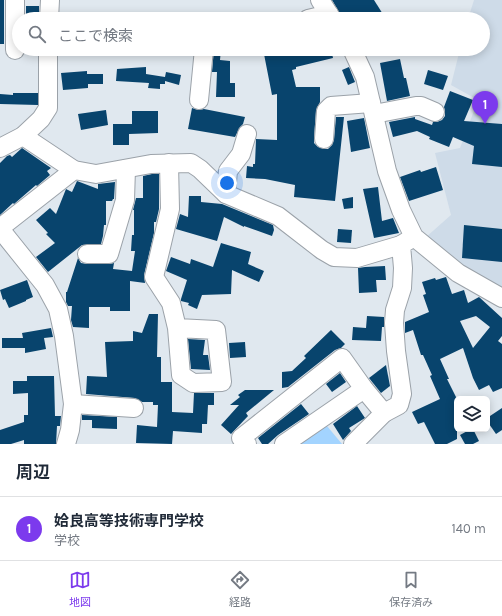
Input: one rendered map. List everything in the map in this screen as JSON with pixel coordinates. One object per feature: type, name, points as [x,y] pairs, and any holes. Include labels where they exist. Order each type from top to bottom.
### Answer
[{"type":"street","points":[[15,0],[15,12]]},
{"type":"street","points":[[49,12],[50,0]]},
{"type":"street","points":[[0,148],[24,136],[41,119],[48,108],[48,56]]},
{"type":"street","points":[[200,100],[203,56]]},
{"type":"street","points":[[354,444],[384,413],[399,405],[402,394],[394,323],[395,310],[402,288],[407,241],[401,210],[387,172],[366,77],[356,56]]},
{"type":"street","points":[[324,139],[326,111],[331,106],[372,108],[421,106],[435,112]]},
{"type":"street","points":[[226,194],[228,171],[241,154],[247,134]]},
{"type":"street","points":[[24,136],[74,170],[96,174],[151,164],[191,163],[200,168],[226,194],[278,216],[322,250],[334,257],[356,258],[407,241],[502,298]]},
{"type":"street","points":[[169,163],[170,208],[154,277],[171,303],[177,328]]},
{"type":"street","points":[[87,254],[109,254],[125,200],[126,169]]},
{"type":"street","points":[[66,444],[70,430],[73,404],[64,336],[58,309],[45,285],[0,228],[74,170]]},
{"type":"street","points":[[247,444],[242,438],[342,358],[364,389],[384,413]]},
{"type":"street","points":[[284,444],[364,389]]},
{"type":"street","points":[[73,404],[134,408]]},
{"type":"shaded area","points":[[474,0],[502,0],[502,294],[469,275],[425,238],[451,215],[435,153],[460,148],[478,100],[451,85],[458,56],[490,56],[490,12],[470,12]]},
{"type":"shaded area","points":[[322,420],[342,444],[292,444]]},
{"type":"building","points":[[0,0],[4,0],[4,44],[0,44]]},
{"type":"building","points":[[332,0],[374,0],[382,12],[339,12]]},
{"type":"building","points":[[26,6],[39,6],[39,12],[26,12]]},
{"type":"building","points":[[213,56],[220,56],[220,60],[230,61],[230,83],[235,83],[235,97],[216,97],[217,72],[212,72]]},
{"type":"building","points":[[264,56],[333,56],[333,58],[296,67],[296,69],[292,70],[296,87],[320,87],[320,102],[316,110],[314,138],[314,143],[318,147],[328,149],[332,145],[334,140],[336,117],[344,117],[335,201],[294,197],[295,185],[265,179],[246,178],[247,166],[253,167],[253,164],[255,164],[256,139],[277,140],[277,94],[272,95]]},
{"type":"building","points":[[400,59],[410,96],[387,101],[380,63]]},
{"type":"building","points":[[146,67],[146,74],[165,77],[166,72],[181,75],[179,85],[165,81],[165,84],[160,84],[160,89],[148,88],[149,83],[116,81],[117,69]]},
{"type":"building","points":[[349,67],[355,82],[348,85],[342,70]]},
{"type":"building","points":[[428,70],[448,76],[443,90],[424,84]]},
{"type":"building","points":[[87,71],[87,74],[103,74],[103,84],[88,84],[88,88],[63,90],[61,73]]},
{"type":"building","points":[[450,91],[473,100],[464,121],[502,124],[502,167],[472,164],[474,146],[453,137],[449,147],[429,139],[430,137],[417,131],[393,137],[389,122],[415,117],[415,119],[432,125],[433,122],[442,120],[445,116],[444,107]]},
{"type":"building","points":[[13,93],[38,93],[38,105],[0,104],[0,94],[13,95]]},
{"type":"building","points":[[192,108],[245,117],[243,124],[235,137],[188,129]]},
{"type":"building","points":[[106,110],[108,125],[81,130],[78,114]]},
{"type":"building","points":[[132,111],[158,111],[158,133],[129,134],[129,145],[113,145],[113,124],[132,124]]},
{"type":"building","points":[[364,118],[370,148],[351,152],[347,121]]},
{"type":"building","points":[[22,148],[51,168],[47,171],[50,175],[14,204],[13,203],[0,215],[0,163],[7,156],[10,155],[12,157]]},
{"type":"building","points":[[436,167],[443,190],[409,201],[400,177],[420,170],[421,172]]},
{"type":"building","points":[[159,174],[159,209],[156,222],[154,222],[154,233],[144,275],[145,283],[130,281],[130,311],[110,311],[110,307],[89,307],[89,328],[73,327],[71,320],[72,306],[68,306],[66,302],[66,292],[78,258],[81,263],[114,263],[113,269],[132,271],[135,251],[131,251],[132,235],[134,235],[133,210],[136,198],[143,198],[143,176]]},
{"type":"building","points":[[77,181],[98,189],[98,184],[115,182],[114,199],[112,201],[106,201],[106,225],[104,225],[101,244],[82,245],[48,272],[36,257],[55,243],[46,234],[48,233],[36,220],[50,208],[56,214],[66,189],[72,192]]},
{"type":"building","points":[[378,187],[382,221],[393,218],[399,233],[374,238],[363,189]]},
{"type":"building","points":[[189,196],[201,196],[201,202],[222,204],[273,225],[274,230],[272,236],[244,227],[224,217],[217,241],[176,229],[180,214],[188,217]]},
{"type":"building","points":[[353,197],[353,208],[344,209],[342,199]]},
{"type":"building","points":[[464,225],[502,229],[502,262],[462,258]]},
{"type":"building","points":[[338,229],[352,230],[351,243],[337,242]]},
{"type":"building","points":[[221,243],[251,252],[248,264],[264,271],[259,282],[232,270],[231,294],[202,295],[197,309],[188,305],[189,303],[181,301],[187,280],[166,271],[171,257],[190,264],[191,259],[213,267]]},
{"type":"building","points":[[385,266],[386,280],[376,280],[377,292],[359,293],[358,268]]},
{"type":"building","points":[[446,277],[452,294],[464,290],[468,303],[479,297],[502,318],[502,336],[498,341],[502,344],[502,388],[493,392],[489,385],[479,390],[473,378],[463,348],[440,359],[449,379],[447,379],[456,396],[454,396],[454,432],[457,432],[457,439],[447,444],[435,444],[424,422],[418,424],[412,412],[440,399],[430,376],[432,375],[423,355],[421,355],[413,330],[405,333],[405,322],[429,312],[423,295],[426,294],[422,282],[435,278],[436,280]],"holes":[[[476,316],[490,327],[473,348],[460,321]]]},
{"type":"building","points":[[27,280],[33,297],[9,308],[5,299],[3,300],[0,290]]},
{"type":"building","points":[[149,314],[158,314],[157,357],[161,357],[161,382],[172,382],[172,412],[193,413],[194,393],[214,393],[214,405],[208,405],[207,424],[202,424],[202,433],[173,431],[172,444],[136,443],[137,425],[157,427],[158,405],[153,405],[153,402],[142,402],[135,398],[86,394],[87,376],[107,377],[105,342],[133,341],[133,331],[142,333]]},
{"type":"building","points":[[367,316],[384,317],[384,327],[382,327],[381,341],[352,340],[353,327],[366,328]]},
{"type":"building","points":[[51,328],[53,337],[44,338],[46,349],[25,353],[25,348],[2,348],[2,338],[23,338],[22,333]]},
{"type":"building","points":[[331,330],[345,344],[341,348],[335,350],[288,387],[282,388],[282,372],[292,371],[306,358],[304,356]]},
{"type":"building","points":[[188,339],[205,340],[203,355],[208,355],[210,370],[191,369]]},
{"type":"building","points":[[245,342],[246,357],[230,358],[229,343]]},
{"type":"building","points":[[386,365],[390,386],[381,393],[369,378]]},
{"type":"building","points":[[340,373],[346,382],[332,392],[326,384]]},
{"type":"building","points":[[27,376],[54,376],[55,416],[61,416],[60,426],[57,426],[56,444],[24,444],[24,440],[11,444],[0,444],[0,430],[24,422],[24,415],[28,415],[28,393],[13,394],[13,381],[27,381]]},
{"type":"building","points":[[245,390],[274,390],[246,413],[248,416],[231,434],[221,425],[239,405],[230,405],[240,397],[238,395]]},
{"type":"building","points":[[301,404],[309,414],[278,435],[268,444],[262,444],[258,438]]},
{"type":"building","points":[[357,406],[365,418],[349,428],[351,431],[343,440],[333,424]]},
{"type":"building","points":[[502,408],[502,430],[496,434],[490,425],[490,416]]},
{"type":"building","points":[[82,415],[117,417],[117,429],[92,428],[92,420],[82,420]]},
{"type":"building","points":[[466,432],[474,432],[479,441],[473,444],[465,444],[460,435]]},
{"type":"place","name":"姶良高等技術専門学校","points":[[485,124]]}]
